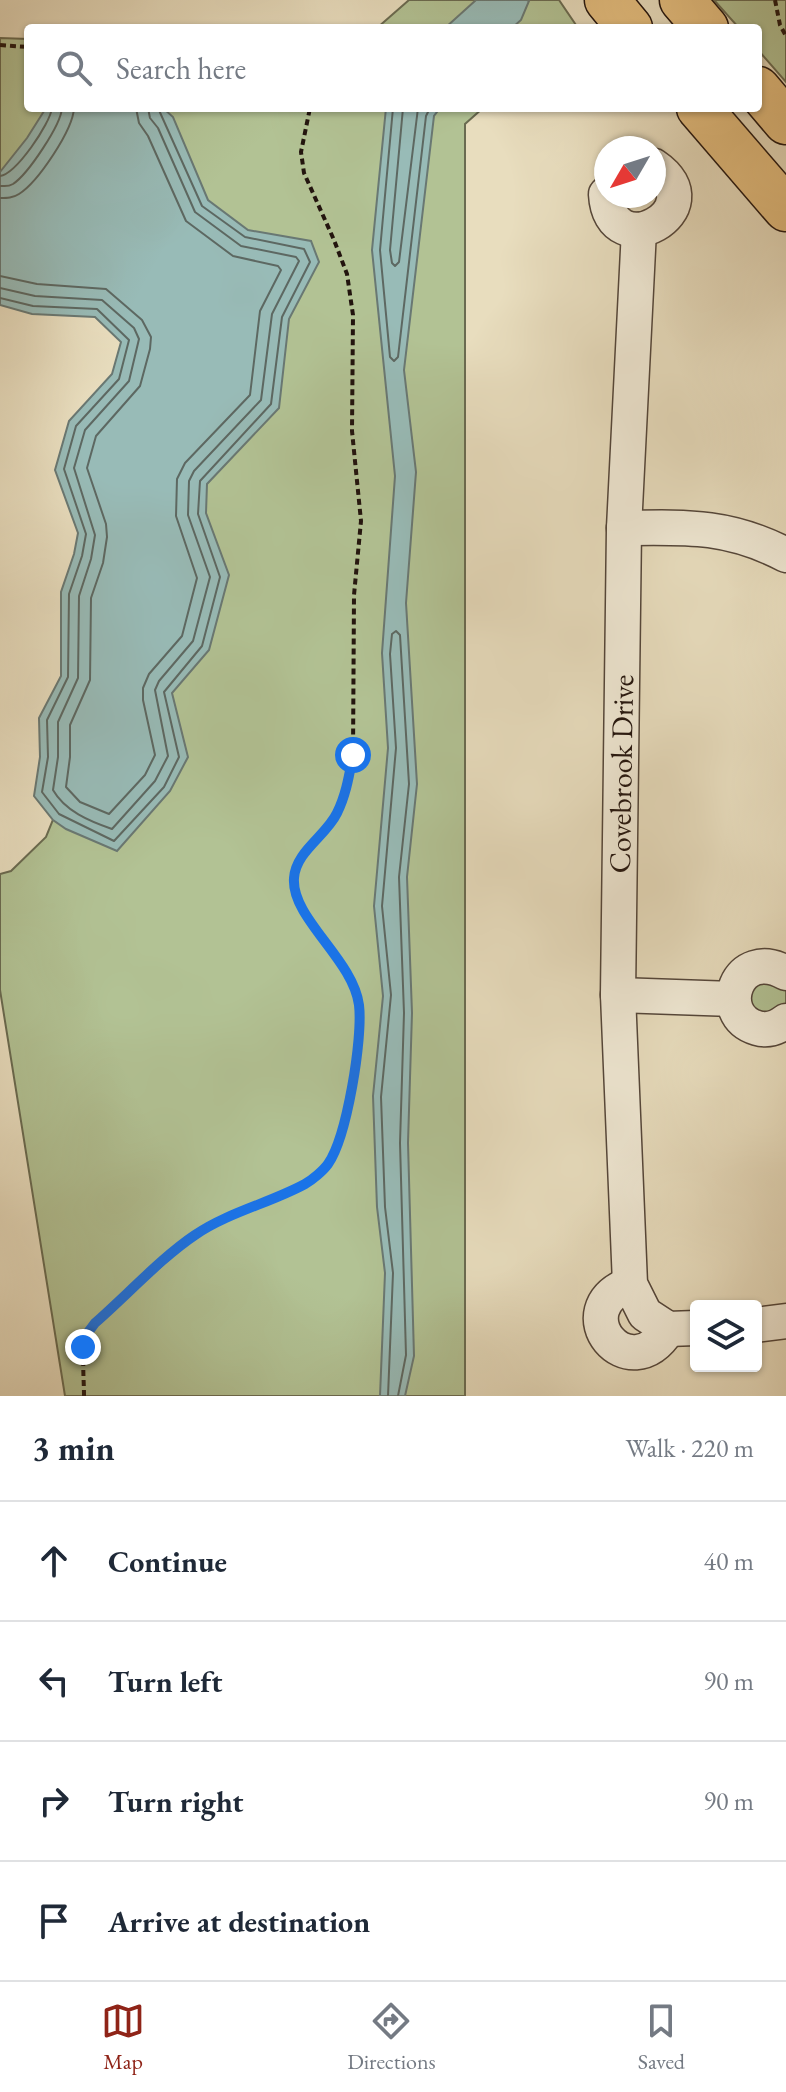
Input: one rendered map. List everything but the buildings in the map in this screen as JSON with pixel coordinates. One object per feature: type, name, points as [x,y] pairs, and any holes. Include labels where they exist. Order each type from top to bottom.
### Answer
[{"type":"main road","points":[[607,0],[627,24]]},
{"type":"main road","points":[[682,0],[703,24]]},
{"type":"main road","points":[[762,94],[786,122]]},
{"type":"main road","points":[[702,112],[786,209]]},
{"type":"street","points":[[608,208],[616,220],[626,227],[639,230],[652,228],[663,221],[671,210],[673,197],[666,175]]},
{"type":"street","name":"Covebrook Drive","points":[[639,230],[624,528],[618,995],[660,1314]]},
{"type":"street","points":[[624,528],[711,529],[752,540],[786,555]]},
{"type":"street","points":[[786,973],[763,965],[751,969],[741,976],[733,999],[744,1022],[755,1028],[768,1029],[786,1021]]},
{"type":"street","points":[[618,995],[733,999]]},
{"type":"street","points":[[762,1324],[786,1321]]},
{"type":"path","points":[[775,0],[780,25],[786,36]]},
{"type":"path","points":[[0,45],[24,47]]},
{"type":"path","points":[[84,1396],[83,1347],[86,1335],[95,1323],[194,1236],[217,1222],[307,1183],[328,1163],[339,1138],[357,1072],[359,1005],[352,981],[342,962],[302,908],[294,890],[294,873],[299,860],[336,816],[348,786],[353,755],[354,595],[361,521],[352,431],[353,315],[347,274],[304,173],[301,152],[309,112]]},
{"type":"green space","points":[[409,0],[559,0],[575,24],[382,24]]},
{"type":"green space","points":[[714,0],[786,0],[786,82],[762,55],[762,24],[735,24]]},
{"type":"green space","points":[[0,38],[24,39],[24,112],[478,112],[465,124],[465,1396],[65,1396],[0,990],[0,874],[11,871],[46,837],[59,805],[145,360],[112,291],[0,287]]},
{"type":"green space","points":[[786,977],[786,1011],[759,1023],[736,980]]},
{"type":"water","points":[[476,0],[529,1],[516,24],[449,24]]},
{"type":"water","points":[[43,112],[167,112],[173,117],[208,200],[248,230],[311,241],[319,262],[289,319],[279,408],[207,484],[206,513],[229,575],[209,650],[172,693],[188,757],[170,791],[117,851],[66,829],[53,820],[34,796],[40,757],[39,718],[61,676],[61,592],[78,533],[55,470],[69,421],[112,374],[121,342],[95,317],[32,314],[0,305],[0,172]]},
{"type":"water","points":[[386,112],[437,112],[434,116],[404,370],[416,472],[406,603],[417,784],[407,877],[412,1013],[408,1143],[414,1356],[405,1396],[380,1396],[385,1273],[377,1207],[373,1096],[383,996],[374,906],[388,748],[382,653],[395,476],[372,250]]},
{"type":"route","points":[[83,1347],[86,1335],[95,1323],[194,1236],[217,1222],[307,1183],[328,1163],[339,1138],[357,1072],[359,1005],[342,962],[302,908],[294,890],[294,873],[299,860],[336,816],[348,786],[353,755]]}]
